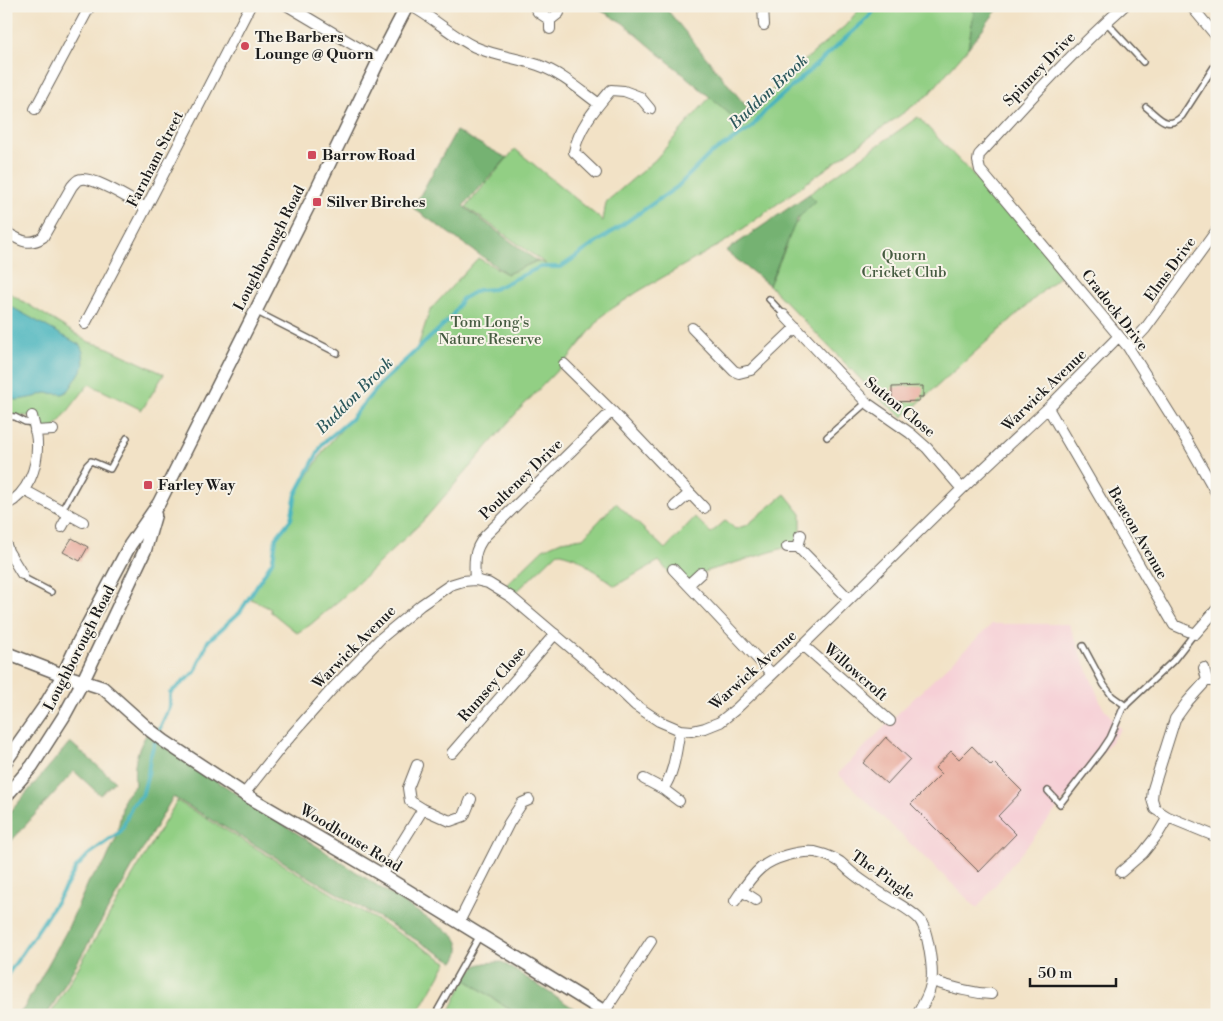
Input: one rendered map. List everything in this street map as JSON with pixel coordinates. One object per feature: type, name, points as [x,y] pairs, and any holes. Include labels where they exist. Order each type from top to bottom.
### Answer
[{"type":"street","points":[[35,109],[90,6]]},
{"type":"street","name":"Farnham Street","points":[[85,324],[250,6]]},
{"type":"street","points":[[288,6],[380,60]]},
{"type":"street","points":[[409,6],[424,13],[462,40],[478,48],[549,69],[599,104]]},
{"type":"street","name":"Loughborough Road","points":[[6,761],[36,719],[63,675],[78,642],[130,545],[159,503],[380,60],[409,6]]},
{"type":"street","points":[[534,6],[550,24],[560,13]]},
{"type":"street","points":[[762,6],[764,25]]},
{"type":"street","name":"Spinney Drive","points":[[979,155],[1041,88],[1124,6]]},
{"type":"street","points":[[1192,6],[1217,37]]},
{"type":"street","points":[[596,173],[574,152],[576,140],[587,119],[599,104],[611,90],[624,90],[640,97],[650,109]]},
{"type":"street","name":"Cradock Drive","points":[[979,155],[980,170],[1128,347],[1187,441],[1217,494]]},
{"type":"street","points":[[9,234],[29,242],[36,242],[43,238],[72,186],[78,180],[86,178],[96,181],[146,208]]},
{"type":"street","name":"Elms Drive","points":[[1128,347],[1145,330],[1217,230]]},
{"type":"street","name":"Sutton Close","points":[[784,315],[867,403],[910,433],[927,448],[962,489]]},
{"type":"street","points":[[692,328],[734,371],[739,373],[751,370],[796,327]]},
{"type":"street","name":"Warwick Avenue","points":[[244,794],[282,746],[333,688],[380,639],[421,605],[450,585],[463,581],[475,580],[488,583],[511,597],[635,705],[659,721],[680,730],[692,731],[720,722],[803,645],[962,489],[1048,408],[1119,336]]},
{"type":"street","points":[[564,364],[612,411],[704,508]]},
{"type":"street","name":"Beacon Avenue","points":[[1048,408],[1174,625],[1195,634]]},
{"type":"street","name":"Poulteney Drive","points":[[475,580],[475,554],[478,545],[485,536],[612,411]]},
{"type":"street","points":[[6,505],[24,490],[34,468],[37,444],[34,423],[53,430]]},
{"type":"street","points":[[24,490],[83,522]]},
{"type":"street","points":[[676,506],[690,493]]},
{"type":"street","name":"Loughborough Road","points":[[6,796],[32,766],[64,716],[83,681],[145,550],[159,503]]},
{"type":"street","points":[[62,527],[66,512]]},
{"type":"street","points":[[801,534],[793,547],[850,599]]},
{"type":"street","points":[[6,545],[10,564],[22,574]]},
{"type":"street","points":[[673,569],[772,674]]},
{"type":"street","points":[[688,585],[701,573]]},
{"type":"street","points":[[1195,634],[1217,609]]},
{"type":"street","name":"Rumsey Close","points":[[452,753],[555,634]]},
{"type":"street","name":"Willowcroft","points":[[803,645],[890,721]]},
{"type":"street","points":[[6,653],[83,681]]},
{"type":"street","points":[[1204,668],[1212,681],[1188,701],[1175,720],[1152,789],[1152,799],[1155,809],[1168,817],[1217,837]]},
{"type":"street","name":"Woodhouse Road","points":[[83,681],[103,688],[153,733],[244,794],[382,875],[608,1013]]},
{"type":"street","points":[[662,789],[668,781],[672,769],[680,730]]},
{"type":"street","points":[[416,765],[408,788],[410,801],[423,810],[450,821],[464,816],[471,799]]},
{"type":"street","points":[[644,779],[680,801]]},
{"type":"street","points":[[459,922],[509,823],[522,803],[529,800]]},
{"type":"street","points":[[382,875],[423,810]]},
{"type":"street","points":[[1120,872],[1143,853],[1168,817]]},
{"type":"street","name":"The Pingle","points":[[735,901],[752,876],[771,861],[801,853],[814,852],[840,862],[852,874],[920,920],[926,931],[932,981],[917,1015]]},
{"type":"street","points":[[742,891],[756,900]]},
{"type":"street","points":[[608,1013],[651,940]]},
{"type":"street","points":[[932,981],[976,994],[991,994]]},
{"type":"lane","points":[[1106,22],[1143,62]]},
{"type":"lane","points":[[1146,107],[1164,122],[1173,123],[1177,121],[1217,62]]},
{"type":"lane","points":[[769,299],[784,315]]},
{"type":"lane","points":[[256,311],[336,353]]},
{"type":"lane","points":[[827,437],[867,403]]},
{"type":"lane","points":[[6,416],[34,423]]},
{"type":"lane","points":[[66,512],[87,465],[91,461],[110,469],[127,438]]},
{"type":"lane","points":[[22,574],[26,579],[50,592]]},
{"type":"lane","points":[[1048,791],[1060,804],[1110,738],[1123,708],[1173,660],[1195,634]]},
{"type":"lane","points":[[1083,646],[1104,685],[1112,696],[1126,706]]},
{"type":"lane","points":[[435,1015],[480,935]]},
{"type":"shaded area","points":[[992,624],[1069,624],[1102,706],[1121,729],[977,908],[838,774],[890,721]]},
{"type":"green space","points":[[593,6],[664,6],[750,111],[739,122],[623,23]]},
{"type":"green space","name":"Tom Long's Nature Reserve","points":[[862,6],[975,6],[968,48],[928,95],[726,241],[639,291],[604,314],[566,361],[519,410],[423,521],[343,597],[310,625],[297,633],[270,611],[271,609],[249,598],[270,566],[276,538],[291,519],[296,494],[327,446],[384,381],[417,349],[430,310],[478,258],[507,274],[537,261],[546,264],[466,207],[515,149],[603,221],[606,202],[655,160],[710,97],[739,122],[775,87],[845,26]]},
{"type":"green space","points":[[975,6],[1000,6],[968,48]]},
{"type":"green space","name":"Quorn Cricket Club","points":[[918,117],[1006,210],[1044,246],[1064,272],[903,417],[881,400],[769,285],[809,194]]},
{"type":"green space","points":[[456,131],[507,158],[463,206],[537,261],[507,274],[413,208]]},
{"type":"green space","points":[[809,194],[816,201],[797,219],[769,285],[726,251]]},
{"type":"green space","points":[[6,291],[89,342],[104,346],[164,374],[142,410],[89,384],[53,430],[35,431],[32,416],[6,416]]},
{"type":"green space","points":[[785,494],[801,514],[801,535],[798,547],[787,547],[701,573],[688,585],[673,569],[669,573],[659,561],[615,586],[577,558],[558,552],[511,597],[500,591],[543,549],[561,541],[583,538],[616,503],[665,549],[695,517],[711,533],[726,520],[735,529],[747,525]]},
{"type":"green space","points":[[148,732],[159,743],[453,935],[458,941],[459,948],[454,962],[173,797],[47,1015],[18,1015],[24,1008],[66,932],[89,881],[105,863],[116,839],[124,798],[135,785],[134,771],[136,758]]},
{"type":"green space","points":[[70,742],[115,781],[100,795],[74,771],[6,847],[6,817]]},
{"type":"green space","points":[[177,801],[447,962],[417,1015],[50,1015]]},
{"type":"green space","points":[[502,962],[584,1015],[518,1015],[465,979],[472,969],[480,964]]},
{"type":"green space","points":[[465,979],[517,1015],[448,1015]]},
{"type":"water","points":[[6,304],[80,345],[83,352],[84,366],[69,390],[63,394],[45,393],[18,400],[6,399]]},
{"type":"building","points":[[923,386],[923,397],[919,397],[919,401],[892,402],[892,387]]},
{"type":"building","points":[[72,538],[88,547],[80,561],[63,552]]},
{"type":"building","points":[[886,737],[910,759],[887,784],[863,763]]},
{"type":"building","points":[[972,746],[991,766],[994,763],[1022,791],[998,816],[1016,834],[979,872],[911,804],[941,774],[935,768],[951,751],[959,759]]},
{"type":"waterway","name":"Buddon Brook","points":[[6,977],[42,924],[76,868],[88,855],[121,831],[132,805],[142,796],[148,774],[150,756],[170,706],[170,693],[195,672],[208,641],[240,612],[273,560],[276,538],[291,519],[296,494],[323,443],[350,420],[380,384],[451,318],[462,299],[478,290],[494,289],[540,267],[561,267],[677,187],[709,155],[750,129],[768,108],[869,17],[877,6]]},
{"type":"place","name":"The Barbers Lounge @ Quorn","points":[[245,46]]},
{"type":"place","name":"Barrow Road","points":[[312,155]]},
{"type":"place","name":"Silver Birches","points":[[317,202]]},
{"type":"place","name":"Farley Way","points":[[148,485]]}]
